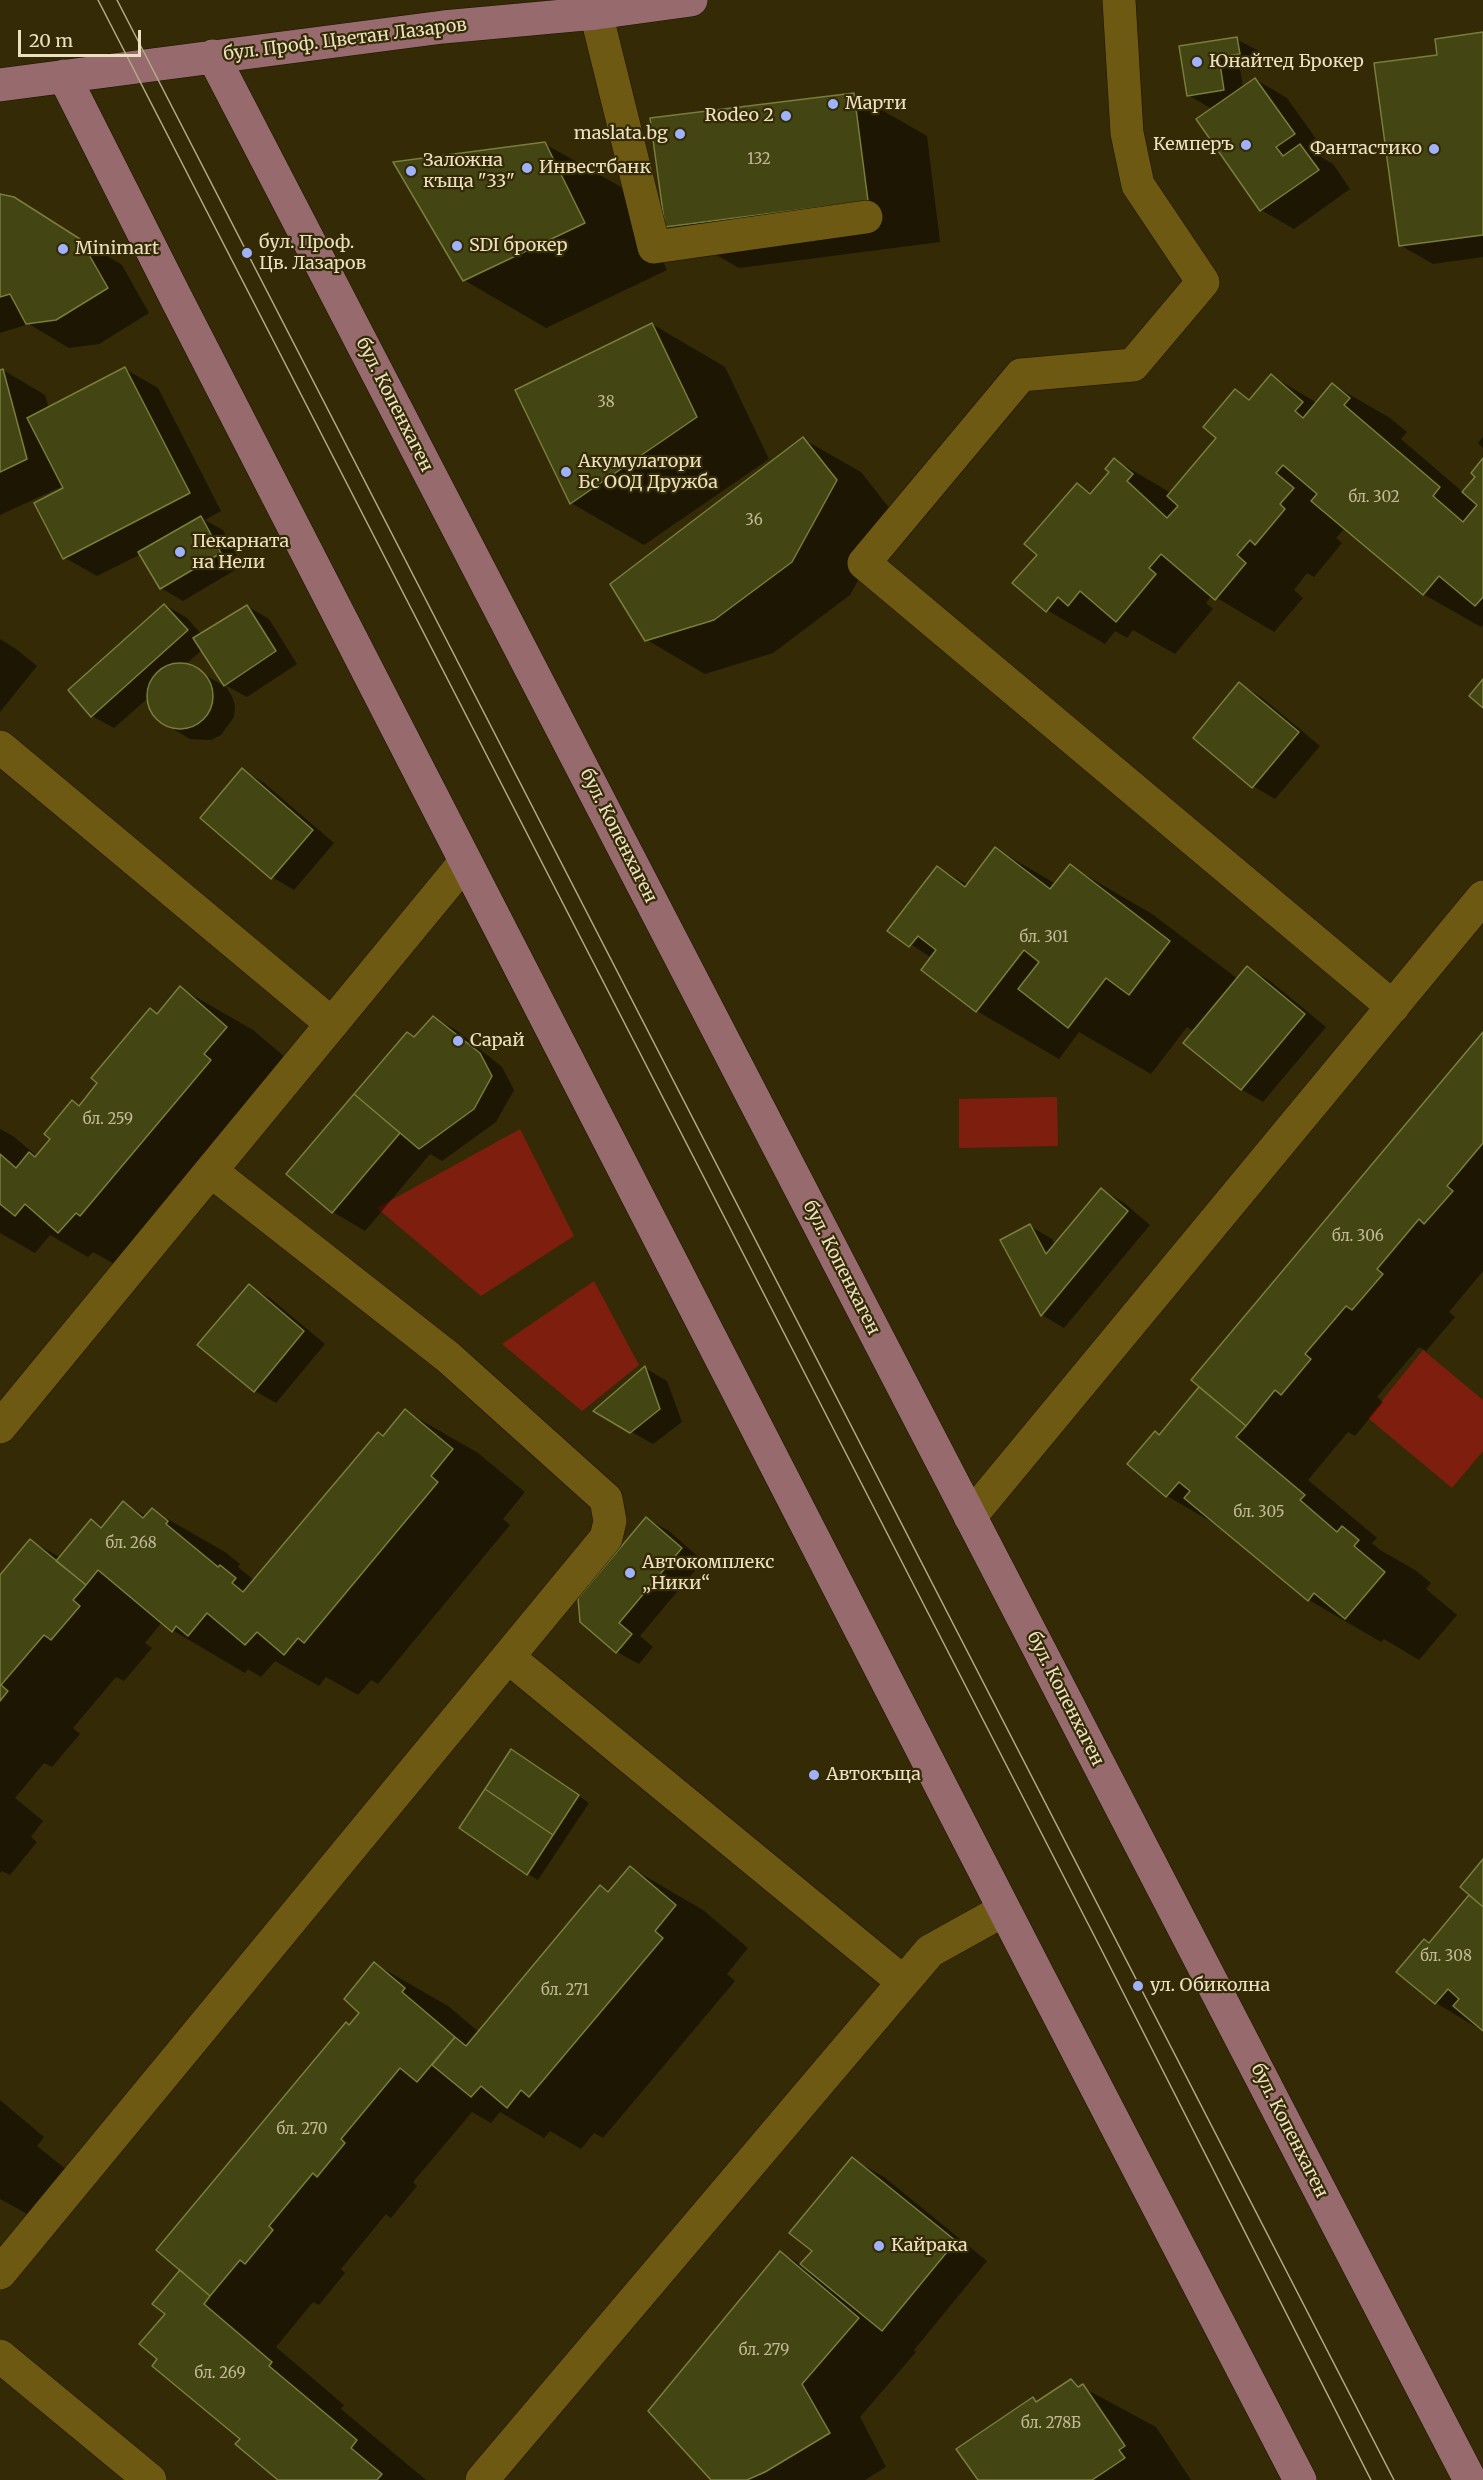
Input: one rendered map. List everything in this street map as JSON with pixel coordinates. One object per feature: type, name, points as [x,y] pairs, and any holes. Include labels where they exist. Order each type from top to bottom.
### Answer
[{"type":"main road","name":"бул. Проф. Цветан Лазаров","points":[[0,85],[443,27],[596,13],[691,0]]},
{"type":"main road","name":"бул. Копенхаген","points":[[213,56],[1470,2480]]},
{"type":"main road","points":[[64,76],[465,862],[1299,2480]]},
{"type":"street","points":[[1119,0],[1127,133],[1138,185],[1203,282],[1133,365],[1021,375],[864,563],[1393,1007]]},
{"type":"street","points":[[596,13],[654,247],[866,217]]},
{"type":"street","points":[[0,747],[332,1024]]},
{"type":"street","points":[[0,1427],[465,862]]},
{"type":"street","points":[[970,1517],[1483,897]]},
{"type":"street","points":[[0,2273],[606,1538],[610,1521],[606,1499],[448,1357],[211,1171]]},
{"type":"street","points":[[508,1657],[902,1982]]},
{"type":"street","points":[[482,2480],[930,1951],[1004,1910]]},
{"type":"street","points":[[0,2356],[150,2480]]},
{"type":"shaded area","points":[[1057,1097],[1058,1146],[959,1148],[959,1099]]},
{"type":"shaded area","points":[[520,1129],[574,1236],[481,1296],[377,1208]]},
{"type":"shaded area","points":[[594,1281],[639,1365],[582,1411],[502,1344]]},
{"type":"shaded area","points":[[1423,1350],[1483,1400],[1483,1451],[1452,1488],[1368,1418]]},
{"type":"building","name":"Фантастико","points":[[1483,32],[1483,235],[1399,246],[1374,63],[1437,55],[1435,39]]},
{"type":"building","points":[[1237,37],[1240,54],[1219,57],[1224,90],[1187,96],[1179,46]]},
{"type":"building","name":"Кемперъ","points":[[1255,78],[1295,134],[1276,147],[1283,156],[1300,144],[1319,170],[1260,211],[1196,119]]},
{"type":"building","points":[[854,93],[868,201],[665,227],[650,118]]},
{"type":"building","points":[[545,142],[585,223],[463,281],[393,162]]},
{"type":"building","points":[[0,194],[14,197],[80,239],[108,288],[56,320],[26,324],[10,294],[0,297]]},
{"type":"building","points":[[652,323],[697,417],[570,504],[515,390]]},
{"type":"building","points":[[125,367],[190,493],[63,559],[34,503],[63,488],[27,418]]},
{"type":"building","points":[[3,369],[27,459],[0,472],[0,370]]},
{"type":"building","points":[[1271,374],[1303,402],[1295,411],[1303,418],[1332,383],[1350,398],[1344,405],[1440,487],[1433,496],[1463,522],[1477,505],[1462,492],[1475,477],[1471,473],[1483,458],[1483,597],[1475,606],[1439,576],[1423,595],[1311,501],[1317,494],[1283,465],[1276,473],[1294,488],[1280,504],[1285,509],[1255,545],[1250,540],[1237,555],[1246,563],[1215,600],[1161,554],[1149,568],[1156,574],[1116,622],[1080,591],[1068,606],[1058,597],[1046,612],[1012,583],[1037,555],[1024,544],[1077,483],[1090,494],[1109,472],[1105,469],[1114,458],[1133,474],[1127,481],[1167,518],[1178,506],[1167,496],[1216,438],[1203,427],[1235,389],[1249,400]]},
{"type":"building","points":[[803,437],[837,480],[792,562],[714,620],[645,641],[610,584]]},
{"type":"building","name":"Пекарната на Нели","points":[[201,516],[221,553],[160,589],[138,552]]},
{"type":"building","points":[[164,604],[188,630],[91,717],[68,690]]},
{"type":"building","points":[[247,605],[276,651],[224,686],[193,638]]},
{"type":"building","points":[[173,663],[187,663],[199,668],[208,677],[213,696],[211,709],[204,720],[187,729],[173,729],[161,724],[152,715],[147,703],[147,689],[152,677],[161,668]]},
{"type":"building","points":[[1483,679],[1483,708],[1469,696]]},
{"type":"building","points":[[1239,682],[1299,732],[1252,788],[1193,738]]},
{"type":"building","points":[[242,768],[313,830],[271,879],[200,818]]},
{"type":"building","points":[[995,847],[1050,889],[1070,864],[1170,941],[1129,995],[1106,978],[1068,1028],[1018,989],[1039,962],[1024,950],[976,1012],[921,970],[936,950],[918,936],[909,947],[887,931],[937,866],[965,887]]},
{"type":"building","points":[[1247,966],[1305,1014],[1241,1090],[1183,1043]]},
{"type":"building","points":[[180,986],[227,1027],[204,1054],[211,1060],[80,1216],[76,1213],[58,1233],[25,1204],[15,1216],[0,1204],[0,1154],[16,1168],[29,1152],[35,1157],[50,1139],[44,1134],[72,1100],[79,1106],[97,1083],[91,1078],[150,1008],[157,1014]]},
{"type":"building","points":[[433,1016],[480,1053],[492,1076],[474,1109],[419,1149],[354,1094],[407,1032],[414,1037]]},
{"type":"building","points":[[1483,1032],[1483,1143],[1447,1186],[1453,1191],[1424,1224],[1419,1219],[1377,1269],[1383,1274],[1352,1310],[1346,1306],[1305,1354],[1311,1359],[1281,1395],[1275,1390],[1246,1426],[1191,1380]]},
{"type":"building","points":[[354,1094],[400,1133],[332,1213],[286,1174]]},
{"type":"building","points":[[1101,1188],[1128,1211],[1041,1316],[1000,1240],[1030,1224],[1046,1254]]},
{"type":"building","points":[[249,1284],[304,1331],[254,1392],[197,1345]]},
{"type":"building","points":[[645,1366],[660,1409],[630,1433],[593,1411]]},
{"type":"building","points":[[1199,1387],[1246,1426],[1236,1437],[1305,1495],[1300,1500],[1337,1532],[1342,1526],[1359,1540],[1354,1546],[1385,1572],[1345,1619],[1314,1593],[1308,1601],[1184,1498],[1190,1491],[1179,1482],[1166,1497],[1127,1464],[1155,1431],[1159,1435]]},
{"type":"building","points":[[405,1409],[453,1449],[431,1476],[438,1482],[304,1643],[298,1638],[284,1655],[257,1632],[245,1645],[207,1613],[188,1636],[176,1626],[172,1632],[98,1570],[86,1585],[56,1561],[91,1519],[101,1528],[123,1501],[143,1518],[152,1508],[168,1521],[166,1524],[218,1567],[220,1565],[236,1578],[232,1583],[243,1592],[378,1432],[383,1436]]},
{"type":"building","name":"Автокомплекс „Ники“","points":[[646,1517],[682,1548],[619,1623],[632,1634],[616,1653],[580,1622],[578,1598]]},
{"type":"building","points":[[30,1539],[86,1585],[73,1600],[80,1606],[51,1640],[44,1635],[1,1685],[8,1691],[0,1701],[0,1575]]},
{"type":"building","points":[[511,1749],[579,1795],[553,1835],[485,1789]]},
{"type":"building","points":[[485,1789],[553,1835],[527,1875],[459,1828]]},
{"type":"building","points":[[1483,1859],[1483,1907],[1460,1887]]},
{"type":"building","points":[[630,1866],[676,1905],[655,1931],[663,1938],[529,2097],[521,2090],[507,2108],[481,2086],[471,2097],[432,2065],[455,2037],[466,2046],[600,1885],[608,1892]]},
{"type":"building","points":[[1469,1895],[1483,1907],[1483,2031],[1453,2006],[1459,1999],[1448,1989],[1435,2004],[1396,1972],[1424,1939],[1429,1943]]},
{"type":"building","points":[[374,1962],[405,1988],[402,1992],[455,2037],[417,2082],[400,2068],[341,2139],[345,2143],[317,2177],[313,2173],[269,2226],[273,2230],[245,2264],[240,2260],[210,2296],[156,2250],[346,2022],[349,2025],[359,2013],[344,1999]]},
{"type":"building","name":"Кайрака","points":[[852,2157],[956,2241],[882,2331],[800,2264],[812,2251],[789,2233]]},
{"type":"building","points":[[780,2251],[859,2318],[802,2384],[830,2433],[765,2472],[747,2480],[711,2480],[648,2411]]},
{"type":"building","points":[[180,2270],[210,2296],[204,2304],[272,2362],[269,2366],[357,2440],[351,2448],[382,2474],[377,2480],[278,2480],[235,2444],[240,2439],[152,2366],[157,2359],[139,2344],[165,2314],[152,2304]]},
{"type":"building","points":[[1071,2379],[1078,2387],[1083,2384],[1125,2446],[1119,2450],[1125,2458],[1092,2480],[978,2480],[956,2449],[1033,2397],[1036,2402]]},
{"type":"tram line","points":[[98,0],[1100,1947],[1371,2480]]},
{"type":"tram line","points":[[117,0],[1394,2480]]},
{"type":"place","name":"Юнайтед Брокер","points":[[1197,62]]},
{"type":"place","name":"Марти","points":[[833,104]]},
{"type":"place","name":"Rodeo 2","points":[[786,116]]},
{"type":"place","name":"maslata.bg","points":[[680,134]]},
{"type":"place","name":"Кемперъ","points":[[1246,145]]},
{"type":"place","name":"Фантастико","points":[[1434,149]]},
{"type":"place","name":"Инвестбанк","points":[[527,168]]},
{"type":"place","name":"Заложна къща \"33\"","points":[[411,171]]},
{"type":"place","name":"SDI брокер","points":[[457,246]]},
{"type":"place","name":"Minimart","points":[[63,249]]},
{"type":"place","name":"бул. Проф. Цв. Лазаров","points":[[247,253]]},
{"type":"place","name":"Акумулатори Бс ООД Дружба","points":[[566,472]]},
{"type":"place","name":"Пекарната на Нели","points":[[180,552]]},
{"type":"place","name":"Сарай","points":[[458,1041]]},
{"type":"place","name":"Автокомплекс „Ники“","points":[[630,1573]]},
{"type":"place","name":"Автокъща","points":[[814,1775]]},
{"type":"place","name":"ул. Обиколна","points":[[1138,1986]]},
{"type":"place","name":"Кайрака","points":[[879,2246]]}]
